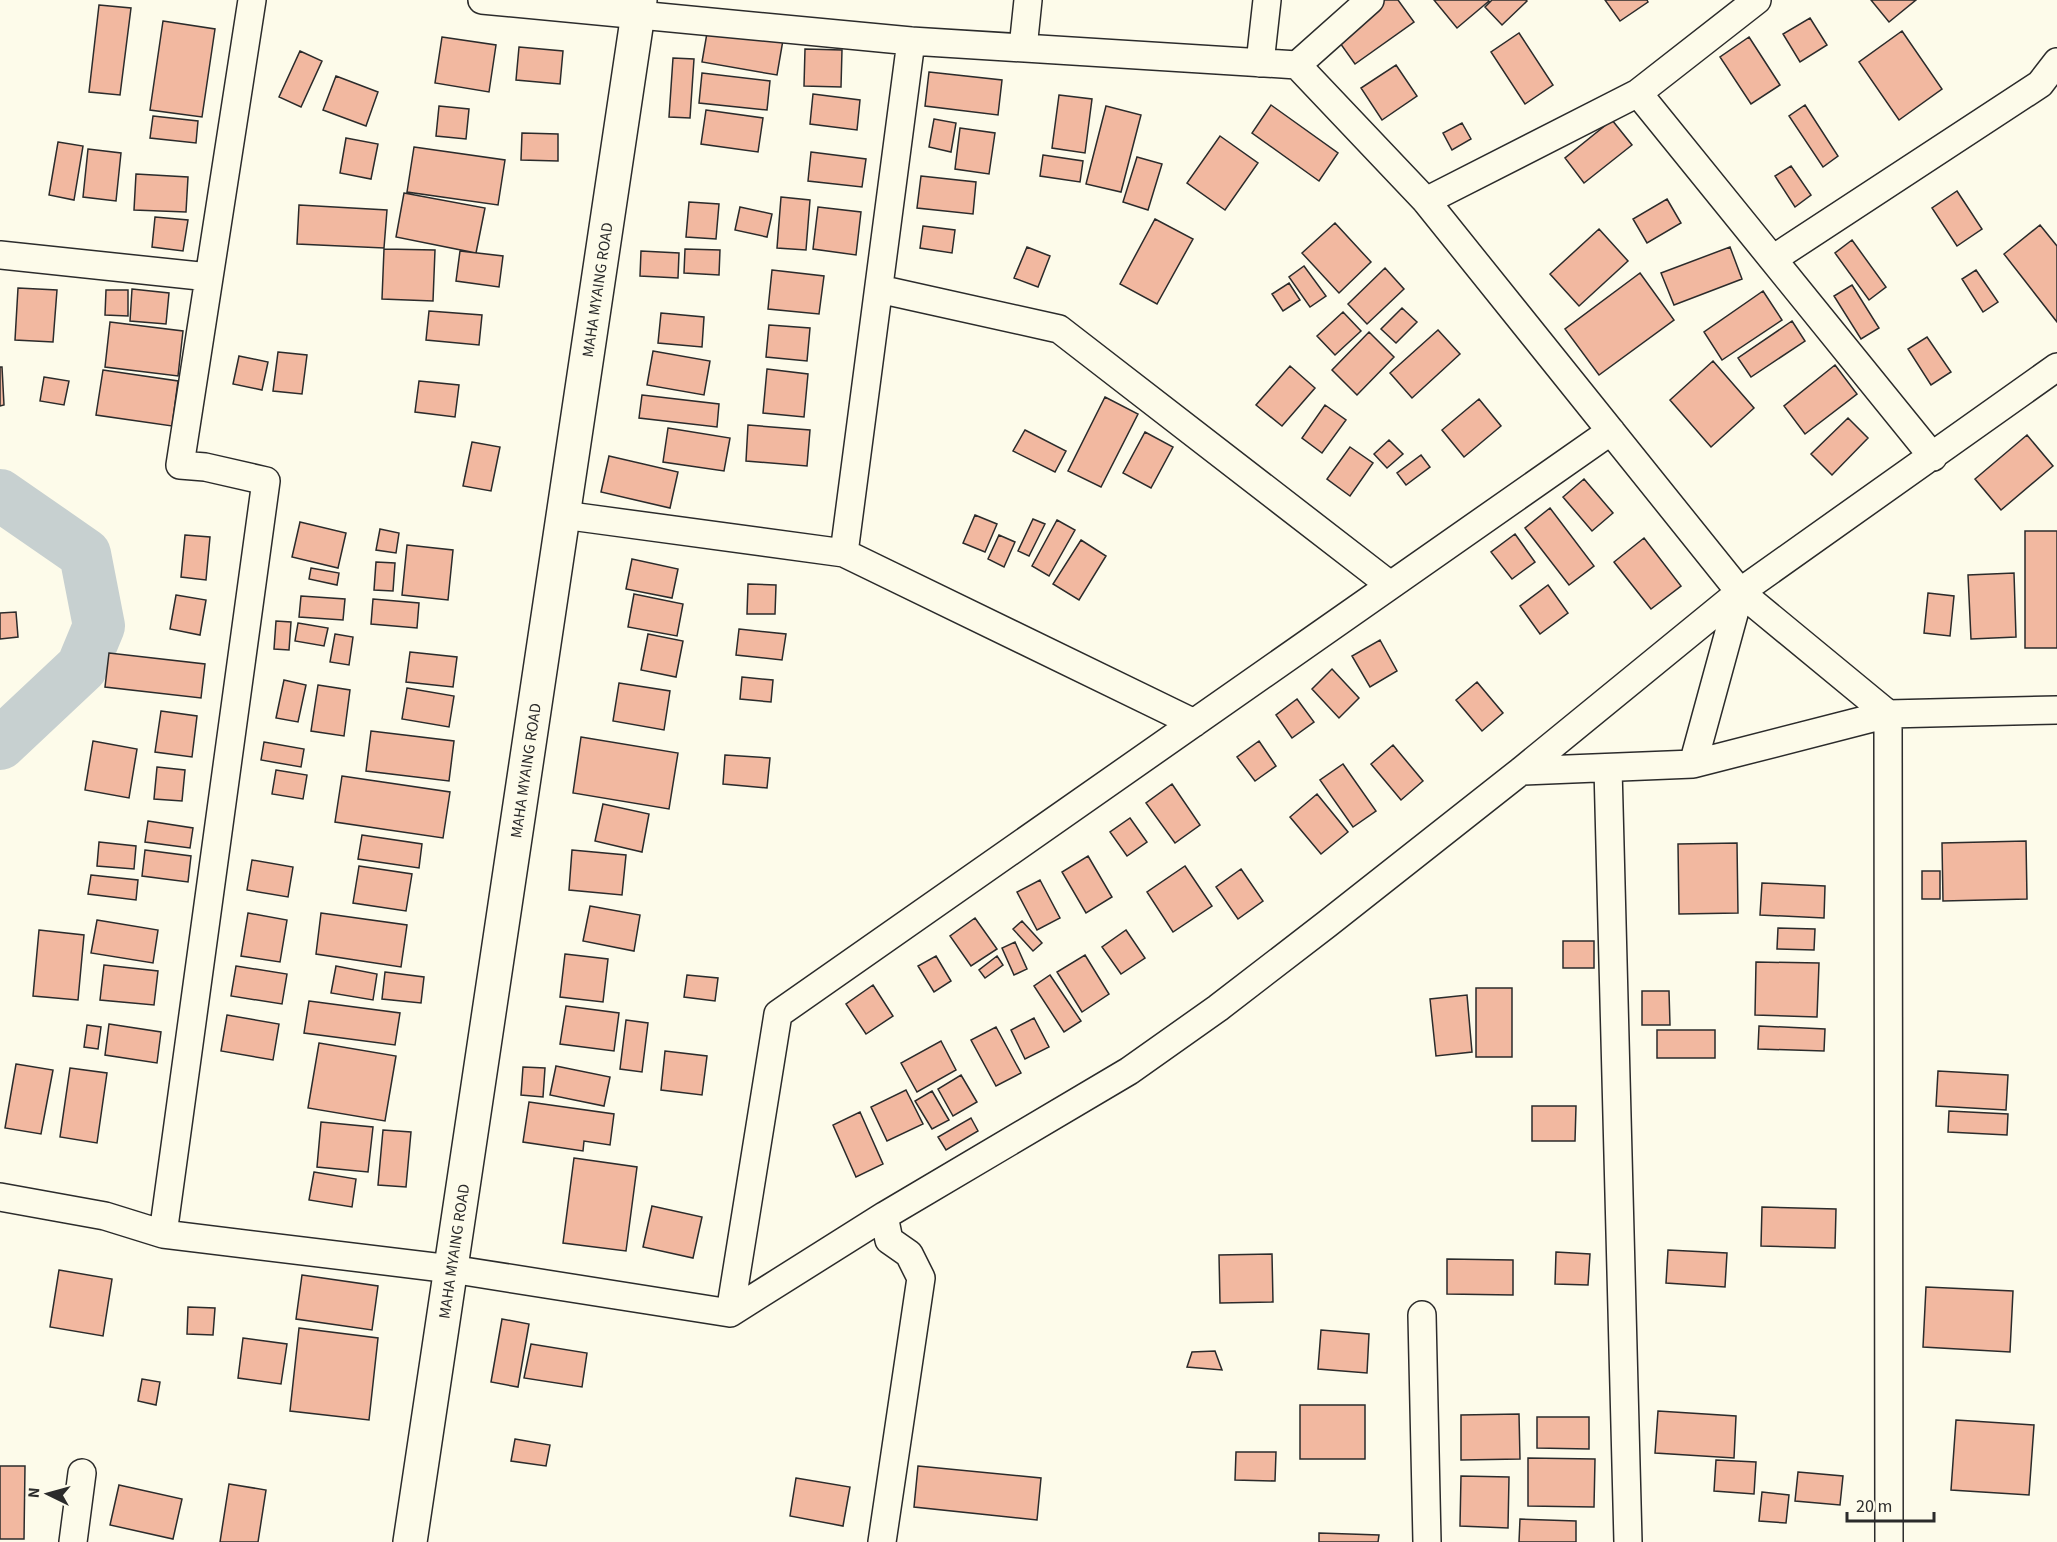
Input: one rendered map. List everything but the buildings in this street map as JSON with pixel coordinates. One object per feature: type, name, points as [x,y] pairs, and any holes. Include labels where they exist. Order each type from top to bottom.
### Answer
[{"type":"street","points":[[163,1234],[266,481],[205,467],[180,465],[252,0]]},
{"type":"street","points":[[482,0],[639,7],[911,40],[1297,65],[1426,201],[1740,592],[1887,714]]},
{"type":"street","points":[[1023,48],[1028,0]]},
{"type":"street","points":[[1260,63],[1267,0]]},
{"type":"street","points":[[1297,65],[1370,0]]},
{"type":"street","points":[[1426,201],[1638,93],[1757,0]]},
{"type":"street","name":"MAHA MYAING ROAD","points":[[410,1542],[639,7]]},
{"type":"street","points":[[844,553],[911,40]]},
{"type":"street","points":[[1773,259],[2040,84],[2057,62]]},
{"type":"street","points":[[1638,93],[1933,457]]},
{"type":"street","points":[[0,255],[209,277]]},
{"type":"street","points":[[879,289],[1059,329],[1390,585]]},
{"type":"street","points":[[0,1197],[105,1216],[163,1234],[451,1269],[730,1313],[884,1216],[1130,1071],[1218,1008],[1521,771],[1740,592],[2057,367]]},
{"type":"street","points":[[730,1313],[778,1014],[1611,431]]},
{"type":"street","points":[[563,515],[844,553],[1194,723]]},
{"type":"street","points":[[1693,764],[1740,592]]},
{"type":"street","points":[[1521,771],[1693,764],[1887,714],[2057,710]]},
{"type":"street","points":[[1887,714],[1889,1542]]},
{"type":"street","points":[[1608,768],[1628,1542]]},
{"type":"street","points":[[882,1542],[921,1278],[909,1254],[889,1240],[884,1216]]},
{"type":"street","points":[[1422,1315],[1427,1542]]},
{"type":"street","points":[[73,1542],[82,1473]]},
{"type":"waterway","points":[[0,495],[85,554],[99,626],[82,667],[0,744]]}]
